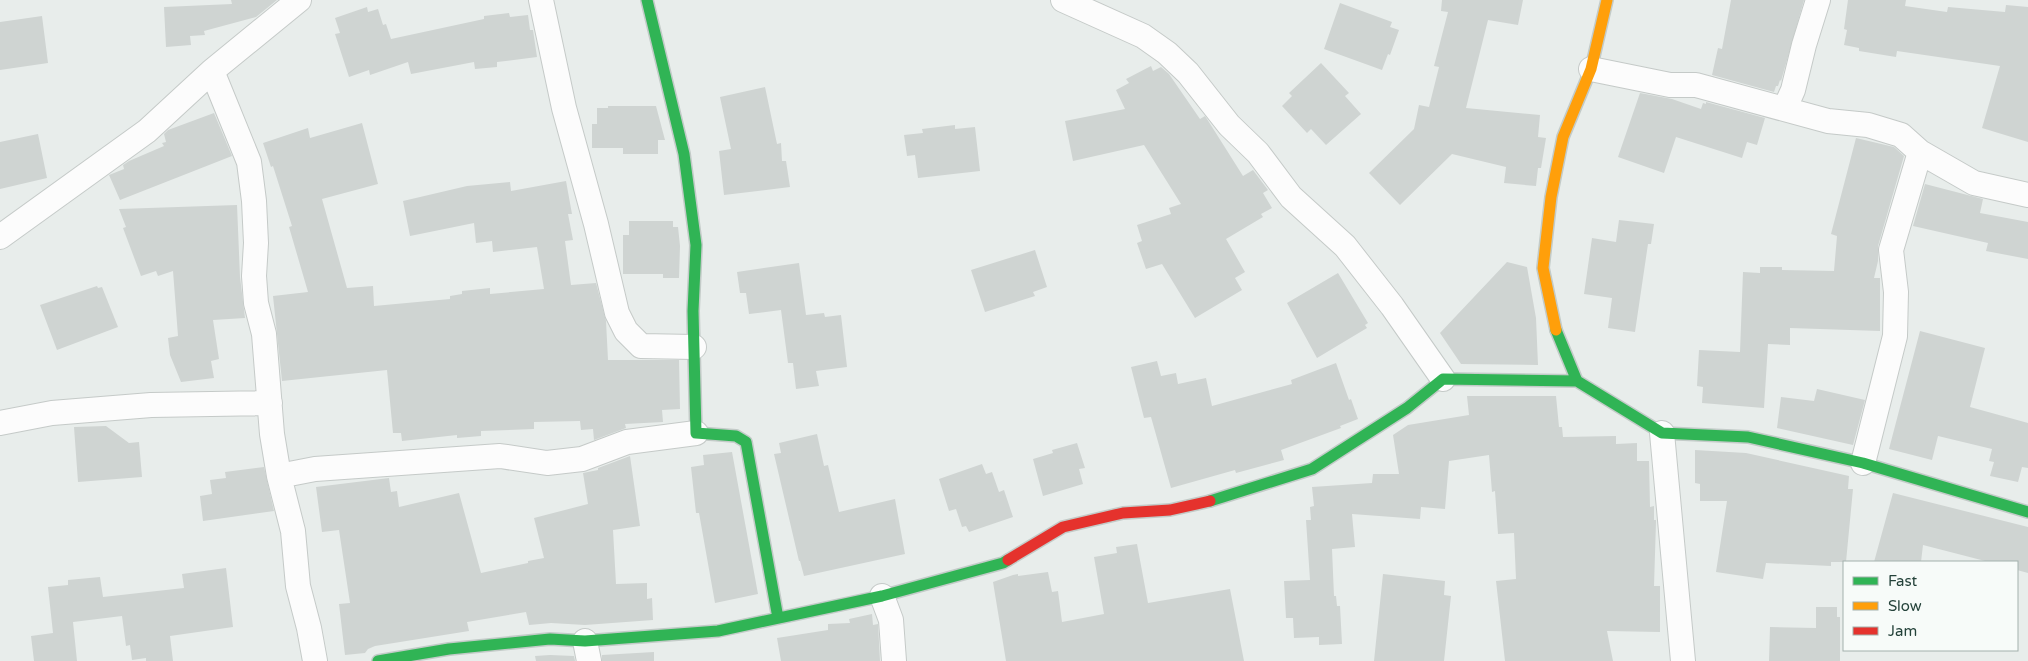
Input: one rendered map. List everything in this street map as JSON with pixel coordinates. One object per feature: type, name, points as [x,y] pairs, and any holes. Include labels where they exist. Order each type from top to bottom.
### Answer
[{"type":"street","points":[[0,238],[147,131],[212,71],[299,0]]},
{"type":"street","points":[[541,0],[564,108],[596,224],[617,313],[626,331],[641,346],[694,347]]},
{"type":"street","points":[[647,0],[684,154],[696,245],[693,311],[696,433]]},
{"type":"street","points":[[1063,0],[1143,36],[1167,52],[1188,73],[1228,125],[1258,153],[1291,197],[1345,246],[1392,306],[1443,379]]},
{"type":"street","points":[[1577,381],[1553,324],[1543,268],[1551,197],[1563,137],[1591,69],[1607,0]]},
{"type":"street","points":[[1785,108],[1794,90],[1804,45],[1818,0]]},
{"type":"street","points":[[1591,69],[1670,85],[1696,85],[1828,121],[1868,125],[1901,135],[1920,152],[1974,184],[2028,195]]},
{"type":"street","points":[[212,71],[249,162],[254,201],[256,302],[264,334],[279,476],[293,531],[298,586],[315,661]]},
{"type":"street","points":[[1863,463],[1895,336],[1896,292],[1891,250],[1920,152]]},
{"type":"street","points":[[378,661],[449,649],[550,638],[587,651],[718,631],[882,596],[1003,563],[1063,527],[1123,513],[1170,510],[1213,500],[1312,469],[1407,408],[1443,379],[1577,381],[1662,433],[1748,437],[1863,463],[2028,512]]},
{"type":"street","points":[[0,423],[52,413],[151,405],[270,403]]},
{"type":"street","points":[[279,476],[315,468],[500,456],[547,463],[582,459],[627,442],[696,433],[736,436],[746,442],[778,618]]},
{"type":"street","points":[[1662,433],[1683,661]]},
{"type":"street","points":[[882,596],[891,620],[894,661]]},
{"type":"building","points":[[231,0],[277,0],[256,17],[204,31],[205,35],[190,36],[191,45],[166,47],[164,7],[232,4]]},
{"type":"building","points":[[1442,0],[1523,0],[1518,25],[1488,20],[1466,108],[1540,115],[1538,137],[1546,138],[1541,168],[1538,168],[1536,186],[1504,183],[1506,167],[1452,154],[1400,205],[1369,173],[1414,129],[1419,105],[1429,107],[1439,67],[1434,66],[1448,12],[1441,11]]},
{"type":"building","points":[[1731,0],[1804,0],[1781,81],[1776,86],[1774,92],[1712,75],[1718,48],[1722,49]]},
{"type":"building","points":[[1848,0],[1906,0],[1905,6],[1947,12],[1948,7],[2005,12],[2006,5],[2028,7],[2028,142],[1982,128],[2000,66],[1897,51],[1896,57],[1859,51],[1859,48],[1844,45],[1847,30],[1844,29]]},
{"type":"building","points":[[1340,3],[1392,22],[1390,27],[1399,30],[1382,70],[1324,49]]},
{"type":"building","points":[[367,7],[368,12],[378,9],[383,25],[386,24],[391,39],[484,19],[484,16],[509,13],[510,17],[528,15],[530,30],[533,30],[537,57],[497,62],[497,67],[475,69],[474,62],[411,74],[408,62],[370,75],[369,70],[349,77],[335,34],[340,33],[335,18]]},
{"type":"building","points":[[42,16],[48,63],[0,70],[0,22]]},
{"type":"building","points":[[1321,63],[1349,93],[1345,96],[1361,114],[1326,145],[1311,129],[1307,133],[1282,106],[1292,96],[1289,93]]},
{"type":"building","points":[[1151,66],[1153,71],[1161,67],[1169,74],[1200,119],[1205,116],[1243,176],[1253,170],[1268,190],[1263,193],[1272,208],[1261,214],[1263,217],[1226,239],[1245,272],[1235,278],[1242,290],[1195,318],[1162,264],[1146,269],[1137,243],[1142,241],[1137,225],[1171,214],[1169,208],[1181,204],[1144,145],[1073,161],[1065,121],[1125,109],[1116,90],[1129,83],[1126,79]]},
{"type":"building","points":[[765,87],[777,144],[781,143],[782,161],[786,161],[790,187],[724,195],[719,151],[731,149],[720,97]]},
{"type":"building","points":[[1640,93],[1672,99],[1701,109],[1703,103],[1706,104],[1706,102],[1765,118],[1757,145],[1747,142],[1742,158],[1676,137],[1664,173],[1618,157]]},
{"type":"building","points":[[608,106],[656,106],[665,140],[658,140],[658,154],[623,154],[623,148],[592,148],[592,124],[597,124],[597,108],[608,108]]},
{"type":"building","points":[[214,113],[232,156],[120,200],[109,175],[124,169],[123,165],[129,161],[164,146],[162,143],[166,142],[164,134],[168,130]]},
{"type":"building","points":[[362,123],[378,184],[322,199],[347,288],[373,286],[374,306],[450,299],[450,296],[462,294],[462,291],[490,288],[490,294],[544,289],[537,247],[493,252],[492,241],[476,243],[474,223],[410,236],[403,201],[467,186],[510,182],[511,191],[566,181],[572,214],[568,214],[573,240],[565,241],[571,285],[596,283],[606,321],[608,360],[679,360],[680,409],[662,410],[663,422],[625,424],[626,428],[594,440],[593,429],[581,430],[580,421],[534,422],[534,429],[481,431],[481,436],[457,438],[457,435],[402,441],[401,433],[393,433],[387,370],[282,381],[273,296],[308,292],[289,227],[292,226],[273,166],[271,167],[263,143],[308,128],[310,138]]},
{"type":"building","points":[[955,125],[955,129],[975,127],[980,171],[918,178],[915,155],[907,156],[904,135],[923,133],[922,129]]},
{"type":"building","points":[[38,134],[47,178],[0,189],[0,142]]},
{"type":"building","points":[[1856,138],[1894,147],[1904,156],[1878,246],[1878,261],[1874,278],[1880,278],[1880,331],[1790,328],[1790,345],[1768,344],[1764,408],[1702,403],[1703,387],[1697,386],[1699,350],[1740,352],[1743,272],[1760,273],[1760,267],[1782,267],[1782,270],[1834,271],[1837,236],[1831,234]]},
{"type":"building","points":[[1925,184],[1983,199],[1980,213],[2028,222],[2028,259],[1986,251],[1988,243],[1913,226]]},
{"type":"building","points":[[237,205],[240,277],[245,318],[213,320],[219,359],[211,361],[214,378],[181,382],[170,355],[168,338],[178,336],[173,271],[158,276],[156,271],[141,276],[123,228],[126,227],[119,209]]},
{"type":"building","points":[[1619,220],[1654,224],[1651,244],[1648,244],[1635,332],[1608,328],[1612,298],[1584,294],[1592,238],[1616,242]]},
{"type":"building","points":[[629,221],[673,221],[673,227],[678,227],[680,246],[679,278],[663,278],[663,274],[623,274],[623,235],[629,235]]},
{"type":"building","points":[[1035,250],[1047,287],[1033,292],[1035,296],[985,312],[971,270]]},
{"type":"building","points":[[1507,262],[1527,267],[1536,318],[1538,365],[1461,364],[1440,333]]},
{"type":"building","points":[[799,263],[806,315],[824,313],[825,317],[841,315],[847,367],[816,371],[819,386],[796,389],[793,363],[788,363],[781,310],[749,314],[746,293],[740,293],[737,272]]},
{"type":"building","points":[[1338,273],[1368,323],[1365,325],[1367,328],[1317,358],[1287,303]]},
{"type":"building","points":[[97,286],[98,288],[102,287],[118,327],[57,350],[40,305]]},
{"type":"building","points":[[1920,331],[1985,348],[1970,407],[2028,423],[2028,468],[2022,467],[2018,482],[1990,476],[1994,462],[1989,461],[1992,449],[1938,436],[1932,460],[1889,449]]},
{"type":"building","points":[[1157,361],[1161,376],[1176,373],[1178,384],[1206,378],[1212,406],[1292,384],[1291,380],[1336,363],[1358,419],[1340,426],[1341,428],[1281,450],[1284,460],[1236,473],[1235,470],[1171,488],[1151,417],[1144,418],[1131,367]]},
{"type":"building","points":[[1817,389],[1865,400],[1853,445],[1777,428],[1781,397],[1814,401]]},
{"type":"building","points":[[1467,396],[1556,396],[1559,427],[1562,427],[1563,437],[1616,436],[1616,444],[1637,443],[1637,461],[1649,461],[1650,507],[1654,506],[1654,520],[1656,520],[1654,586],[1660,586],[1660,632],[1607,631],[1613,661],[1505,661],[1496,581],[1516,579],[1514,533],[1498,534],[1495,491],[1492,492],[1489,455],[1449,461],[1445,509],[1421,507],[1420,519],[1352,514],[1355,547],[1332,549],[1334,596],[1336,596],[1337,606],[1340,606],[1342,644],[1319,645],[1319,637],[1294,638],[1293,618],[1286,618],[1284,581],[1310,580],[1306,520],[1311,520],[1310,507],[1314,506],[1312,487],[1372,483],[1373,474],[1399,474],[1393,435],[1408,425],[1469,415]]},
{"type":"building","points":[[106,426],[129,443],[139,442],[142,477],[78,482],[74,427]]},
{"type":"building","points":[[817,434],[824,466],[828,465],[839,512],[895,499],[905,554],[804,576],[774,454],[781,453],[779,443]]},
{"type":"building","points":[[1077,443],[1085,468],[1079,469],[1083,484],[1043,496],[1033,459],[1053,453],[1052,450]]},
{"type":"building","points":[[1695,450],[1746,453],[1849,476],[1848,489],[1853,489],[1846,561],[1831,562],[1831,566],[1766,563],[1763,579],[1716,572],[1727,501],[1700,501],[1700,484],[1695,483]]},
{"type":"building","points":[[732,452],[758,594],[715,603],[699,513],[696,513],[691,467],[704,465],[703,455]]},
{"type":"building","points":[[630,456],[640,526],[613,530],[616,584],[647,583],[647,599],[652,598],[653,620],[585,625],[551,623],[529,625],[526,612],[467,622],[469,631],[375,646],[368,649],[365,653],[345,655],[339,604],[350,603],[339,530],[322,532],[316,487],[389,478],[391,492],[397,491],[399,507],[459,493],[481,573],[544,558],[534,518],[588,504],[583,473],[598,470],[598,468]]},
{"type":"building","points":[[982,464],[986,474],[992,472],[999,492],[1004,490],[1013,517],[969,532],[966,526],[962,527],[956,509],[949,511],[939,479]]},
{"type":"building","points":[[264,467],[274,511],[203,521],[200,496],[212,494],[210,480],[226,478],[225,472]]},
{"type":"building","points":[[1893,493],[2028,527],[2028,573],[2018,570],[2018,561],[1985,561],[1923,545],[1921,561],[1874,561]]},
{"type":"building","points":[[1137,544],[1148,603],[1230,589],[1244,661],[1006,661],[993,582],[1018,574],[1018,576],[1048,572],[1052,592],[1058,591],[1062,622],[1104,614],[1094,557],[1117,553],[1116,547]]},
{"type":"building","points":[[226,568],[233,627],[170,636],[173,661],[146,661],[146,658],[132,660],[130,645],[126,646],[122,616],[73,622],[77,661],[34,661],[31,636],[53,633],[48,587],[68,585],[68,580],[100,577],[103,597],[184,588],[182,574]]},
{"type":"building","points":[[1383,574],[1445,581],[1444,595],[1451,596],[1444,661],[1374,661]]},
{"type":"building","points":[[1816,607],[1837,607],[1837,617],[1840,617],[1840,661],[1769,661],[1770,627],[1816,628]]},
{"type":"building","points":[[872,614],[873,625],[878,624],[880,661],[781,661],[777,638],[828,630],[828,624],[850,623],[849,619]]},
{"type":"building","points":[[654,652],[654,661],[602,661],[602,655]]},
{"type":"building","points":[[535,656],[574,656],[575,661],[536,661]]},
{"type":"traffic: fast","points":[[647,0],[684,154],[696,245],[693,311],[696,433],[736,436],[746,442],[778,618]]},
{"type":"traffic: fast","points":[[1556,330],[1577,381],[1662,433],[1748,437],[1863,463],[2028,512]]},
{"type":"traffic: fast","points":[[1210,501],[1312,469],[1407,408],[1443,379],[1577,381]]},
{"type":"traffic: fast","points":[[378,661],[449,649],[550,639],[585,641],[718,631],[882,596],[1003,563],[1008,560]]},
{"type":"traffic: slow","points":[[1556,330],[1543,268],[1551,197],[1563,137],[1591,69],[1607,0]]},
{"type":"traffic: jam","points":[[1008,560],[1063,527],[1123,513],[1170,510],[1210,501]]}]
